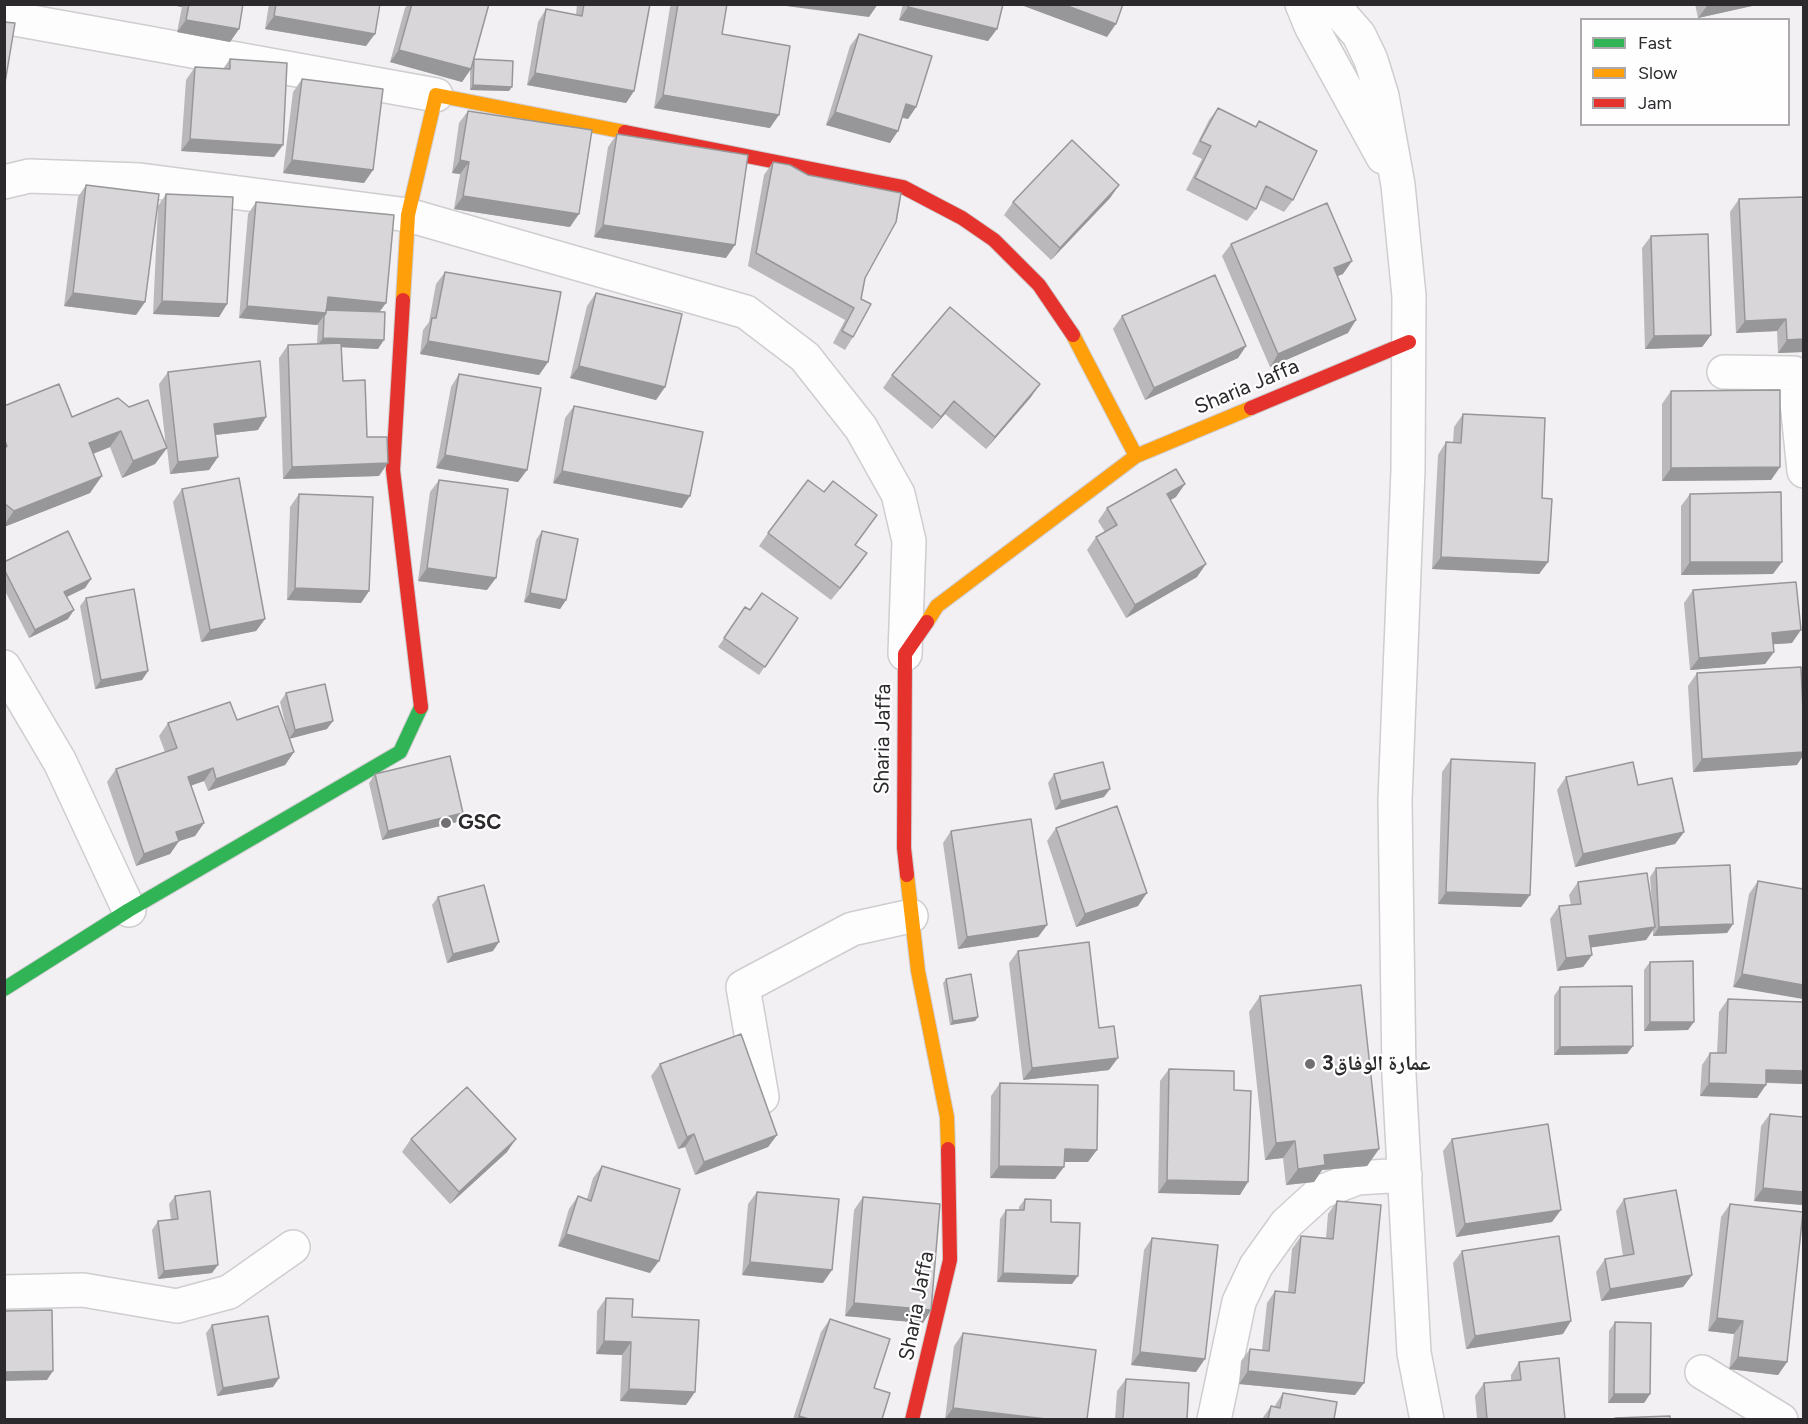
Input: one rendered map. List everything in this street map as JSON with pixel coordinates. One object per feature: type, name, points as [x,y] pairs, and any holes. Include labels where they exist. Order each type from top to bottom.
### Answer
[{"type":"street","points":[[1302,4],[1311,27],[1398,185]]},
{"type":"street","points":[[1332,4],[1359,35],[1371,60],[1382,96],[1398,185],[1410,296],[1408,470],[1395,800],[1399,1075],[1414,1353],[1427,1419]]},
{"type":"street","points":[[4,17],[436,95],[903,187],[948,211],[994,240],[1040,284],[1073,338],[1136,456]]},
{"type":"street","points":[[4,990],[129,910],[400,752],[423,703],[393,470],[408,215],[436,95]]},
{"type":"street","points":[[4,182],[29,176],[140,180],[408,215],[746,312],[805,357],[861,428],[898,494],[909,541],[905,654]]},
{"type":"street","name":"Sharia Jaffa","points":[[912,1419],[950,1260],[947,1117],[918,971],[904,848],[905,654],[937,606],[1136,456],[1409,342]]},
{"type":"street","points":[[1724,372],[1794,373],[1803,471]]},
{"type":"street","points":[[4,667],[60,762],[129,910]]},
{"type":"street","points":[[762,1097],[743,987],[852,929],[911,916]]},
{"type":"street","points":[[1214,1419],[1239,1302],[1256,1266],[1286,1224],[1322,1192],[1357,1178],[1405,1175]]},
{"type":"street","points":[[4,1292],[83,1290],[177,1306],[229,1292],[293,1247]]},
{"type":"street","points":[[1702,1372],[1781,1419]]},
{"type":"building","points":[[189,4],[243,4],[239,29],[186,20]]},
{"type":"building","points":[[276,4],[380,4],[375,34],[274,16]]},
{"type":"building","points":[[412,4],[489,4],[471,69],[399,50]]},
{"type":"building","points":[[584,4],[650,4],[634,91],[535,73],[546,9],[582,16]]},
{"type":"building","points":[[678,4],[727,4],[722,34],[790,46],[779,115],[663,95]]},
{"type":"building","points":[[908,4],[1003,4],[997,29],[908,7]]},
{"type":"building","points":[[1062,4],[1123,4],[1116,24]]},
{"type":"building","points":[[4,22],[15,23],[4,89]]},
{"type":"building","points":[[859,34],[932,56],[916,107],[906,104],[898,131],[835,112]]},
{"type":"building","points":[[230,59],[287,63],[283,145],[190,139],[195,67],[230,69]]},
{"type":"building","points":[[474,59],[513,61],[512,87],[473,85]]},
{"type":"building","points":[[302,79],[383,89],[373,170],[292,160]]},
{"type":"building","points":[[1218,108],[1256,127],[1259,121],[1317,151],[1293,200],[1266,186],[1256,209],[1195,178],[1211,146],[1200,141]]},
{"type":"building","points":[[468,111],[592,130],[579,214],[463,196],[469,162],[460,160]]},
{"type":"building","points":[[617,134],[748,155],[735,245],[603,225]]},
{"type":"building","points":[[1072,140],[1119,185],[1060,248],[1013,202]]},
{"type":"building","points":[[773,162],[790,165],[808,175],[901,193],[896,222],[865,278],[861,299],[871,304],[853,337],[842,331],[854,308],[756,253]]},
{"type":"building","points":[[86,185],[159,194],[145,302],[73,293]]},
{"type":"building","points":[[166,194],[233,197],[227,304],[162,301]]},
{"type":"building","points":[[1803,197],[1803,339],[1787,340],[1786,319],[1745,321],[1739,199]]},
{"type":"building","points":[[256,202],[394,215],[386,303],[328,297],[326,313],[247,306]]},
{"type":"building","points":[[1327,203],[1352,261],[1334,268],[1356,320],[1278,354],[1231,244]]},
{"type":"building","points":[[1708,234],[1711,335],[1654,336],[1651,236]]},
{"type":"building","points":[[445,272],[561,292],[548,362],[428,341],[432,318],[436,318]]},
{"type":"building","points":[[1215,275],[1246,346],[1154,388],[1122,316]]},
{"type":"building","points":[[596,293],[682,314],[665,387],[579,366]]},
{"type":"building","points":[[950,307],[1040,384],[995,437],[954,401],[941,417],[892,375]]},
{"type":"building","points":[[326,310],[385,312],[384,340],[323,338]]},
{"type":"building","points":[[341,343],[343,381],[365,380],[367,437],[387,437],[388,463],[292,467],[288,345]]},
{"type":"building","points":[[260,361],[266,417],[214,424],[218,457],[178,462],[168,372]]},
{"type":"building","points":[[459,374],[541,388],[527,470],[445,455]]},
{"type":"building","points":[[59,384],[72,417],[118,398],[129,407],[148,400],[167,448],[133,461],[121,431],[89,443],[102,476],[14,511],[4,503],[4,449],[7,446],[4,439],[4,406]]},
{"type":"building","points":[[1780,390],[1780,467],[1671,468],[1671,391]]},
{"type":"building","points":[[574,406],[703,432],[690,496],[562,471]]},
{"type":"building","points":[[1463,414],[1545,418],[1542,498],[1552,499],[1548,562],[1441,557],[1446,442],[1461,443]]},
{"type":"building","points":[[1176,469],[1185,484],[1167,494],[1206,564],[1135,605],[1096,537],[1117,525],[1107,508]]},
{"type":"building","points":[[239,478],[265,619],[210,630],[182,489]]},
{"type":"building","points":[[439,480],[508,489],[496,578],[427,568]]},
{"type":"building","points":[[808,480],[824,492],[833,481],[877,515],[855,545],[867,553],[840,588],[768,533]]},
{"type":"building","points":[[1781,492],[1782,562],[1690,562],[1690,494]]},
{"type":"building","points":[[299,494],[373,497],[369,591],[295,588]]},
{"type":"building","points":[[68,531],[91,579],[64,592],[74,610],[35,630],[4,569],[4,562]]},
{"type":"building","points":[[542,531],[578,539],[566,600],[530,593]]},
{"type":"building","points":[[1796,582],[1801,630],[1772,633],[1774,652],[1699,658],[1693,590]]},
{"type":"building","points":[[134,589],[148,671],[101,680],[86,598]]},
{"type":"building","points":[[762,593],[798,618],[765,667],[724,638],[745,607],[750,610]]},
{"type":"building","points":[[1801,667],[1803,752],[1702,759],[1697,673]]},
{"type":"building","points":[[325,684],[333,721],[295,730],[286,693]]},
{"type":"building","points":[[230,702],[237,720],[278,706],[294,752],[216,779],[213,768],[188,777],[204,823],[176,832],[179,841],[144,854],[116,769],[177,748],[168,723]]},
{"type":"building","points":[[450,756],[463,813],[388,831],[375,774]]},
{"type":"building","points":[[1451,759],[1535,763],[1530,895],[1446,892]]},
{"type":"building","points":[[1103,762],[1110,789],[1061,801],[1054,774]]},
{"type":"building","points":[[1633,762],[1638,785],[1672,778],[1684,832],[1583,854],[1566,777]]},
{"type":"building","points":[[1117,806],[1147,893],[1085,914],[1056,828]]},
{"type":"building","points":[[1031,819],[1047,925],[967,937],[951,831]]},
{"type":"building","points":[[1730,865],[1733,924],[1659,927],[1656,868]]},
{"type":"building","points":[[1647,873],[1655,927],[1589,936],[1592,955],[1566,958],[1559,906],[1581,904],[1578,882]]},
{"type":"building","points":[[1758,881],[1803,889],[1803,985],[1742,974]]},
{"type":"building","points":[[484,885],[499,942],[453,954],[438,897]]},
{"type":"building","points":[[1089,942],[1099,1028],[1114,1026],[1118,1058],[1032,1068],[1018,951]]},
{"type":"building","points":[[1693,961],[1694,1022],[1650,1022],[1650,962]]},
{"type":"building","points":[[971,974],[978,1017],[953,1021],[946,979]]},
{"type":"building","points":[[1361,985],[1379,1149],[1324,1155],[1325,1165],[1298,1169],[1295,1141],[1276,1143],[1260,996]]},
{"type":"building","points":[[1632,986],[1633,1046],[1560,1047],[1560,987]]},
{"type":"building","points":[[1728,999],[1803,1002],[1803,1071],[1766,1070],[1766,1085],[1709,1083],[1710,1053],[1726,1053]]},
{"type":"building","points":[[741,1034],[777,1135],[704,1162],[694,1134],[687,1137],[660,1064]]},
{"type":"building","points":[[1169,1069],[1234,1071],[1234,1090],[1251,1091],[1248,1182],[1167,1180]]},
{"type":"building","points":[[1000,1083],[1098,1085],[1097,1150],[1065,1149],[1064,1167],[999,1166]]},
{"type":"building","points":[[467,1087],[516,1139],[459,1192],[411,1139]]},
{"type":"building","points":[[1770,1114],[1803,1117],[1803,1192],[1763,1188]]},
{"type":"building","points":[[1548,1124],[1561,1210],[1465,1224],[1452,1139]]},
{"type":"building","points":[[602,1166],[680,1189],[659,1261],[566,1234],[578,1196],[591,1201]]},
{"type":"building","points":[[1676,1190],[1692,1275],[1610,1289],[1605,1259],[1634,1254],[1624,1199]]},
{"type":"building","points":[[210,1191],[218,1265],[164,1271],[158,1221],[178,1219],[175,1196]]},
{"type":"building","points":[[757,1192],[839,1199],[832,1270],[750,1262]]},
{"type":"building","points":[[863,1197],[940,1204],[931,1310],[854,1303]]},
{"type":"building","points":[[1025,1199],[1051,1200],[1051,1222],[1080,1223],[1078,1276],[1003,1273],[1006,1210],[1024,1210]]},
{"type":"building","points":[[1337,1201],[1381,1205],[1364,1383],[1248,1371],[1250,1349],[1269,1351],[1275,1291],[1295,1293],[1301,1236],[1333,1239]]},
{"type":"building","points":[[1730,1204],[1803,1212],[1787,1362],[1738,1357],[1743,1321],[1717,1318]]},
{"type":"building","points":[[1559,1236],[1571,1321],[1475,1336],[1462,1251]]},
{"type":"building","points":[[1152,1238],[1218,1245],[1205,1359],[1140,1352]]},
{"type":"building","points":[[606,1298],[633,1299],[632,1317],[699,1320],[695,1392],[629,1389],[631,1342],[604,1341]]},
{"type":"building","points":[[52,1310],[53,1371],[4,1372],[4,1311]]},
{"type":"building","points":[[268,1316],[279,1378],[223,1388],[212,1325]]},
{"type":"building","points":[[830,1319],[890,1339],[874,1388],[890,1393],[882,1419],[809,1419],[799,1416]]},
{"type":"building","points":[[1615,1322],[1651,1323],[1650,1394],[1614,1394]]},
{"type":"building","points":[[963,1333],[1096,1350],[1087,1419],[1046,1419],[953,1408]]},
{"type":"building","points":[[1559,1358],[1565,1419],[1487,1419],[1484,1383],[1521,1380],[1519,1362]]},
{"type":"building","points":[[1126,1379],[1189,1383],[1187,1419],[1123,1419]]},
{"type":"building","points":[[1283,1393],[1337,1402],[1334,1419],[1268,1419],[1271,1406],[1280,1408]]},
{"type":"building","points":[[1670,1416],[1670,1419],[1615,1419],[1615,1418]]},
{"type":"traffic: fast","points":[[4,989],[129,910],[400,752],[421,707]]},
{"type":"traffic: slow","points":[[403,300],[408,215],[436,95],[625,132]]},
{"type":"traffic: slow","points":[[1073,335],[1136,456]]},
{"type":"traffic: slow","points":[[927,622],[937,606],[1136,456],[1251,408]]},
{"type":"traffic: slow","points":[[907,875],[918,971],[947,1117],[948,1149]]},
{"type":"traffic: jam","points":[[625,132],[903,187],[962,218],[994,240],[1039,285],[1073,335]]},
{"type":"traffic: jam","points":[[403,300],[393,470],[421,707]]},
{"type":"traffic: jam","points":[[1251,408],[1409,342]]},
{"type":"traffic: jam","points":[[907,875],[904,848],[905,654],[927,622]]},
{"type":"traffic: jam","points":[[912,1420],[950,1260],[948,1149]]},
{"type":"place","name":"GSC","points":[[446,823]]},
{"type":"place","name":"عمارة الوفاق3","points":[[1310,1064]]}]
